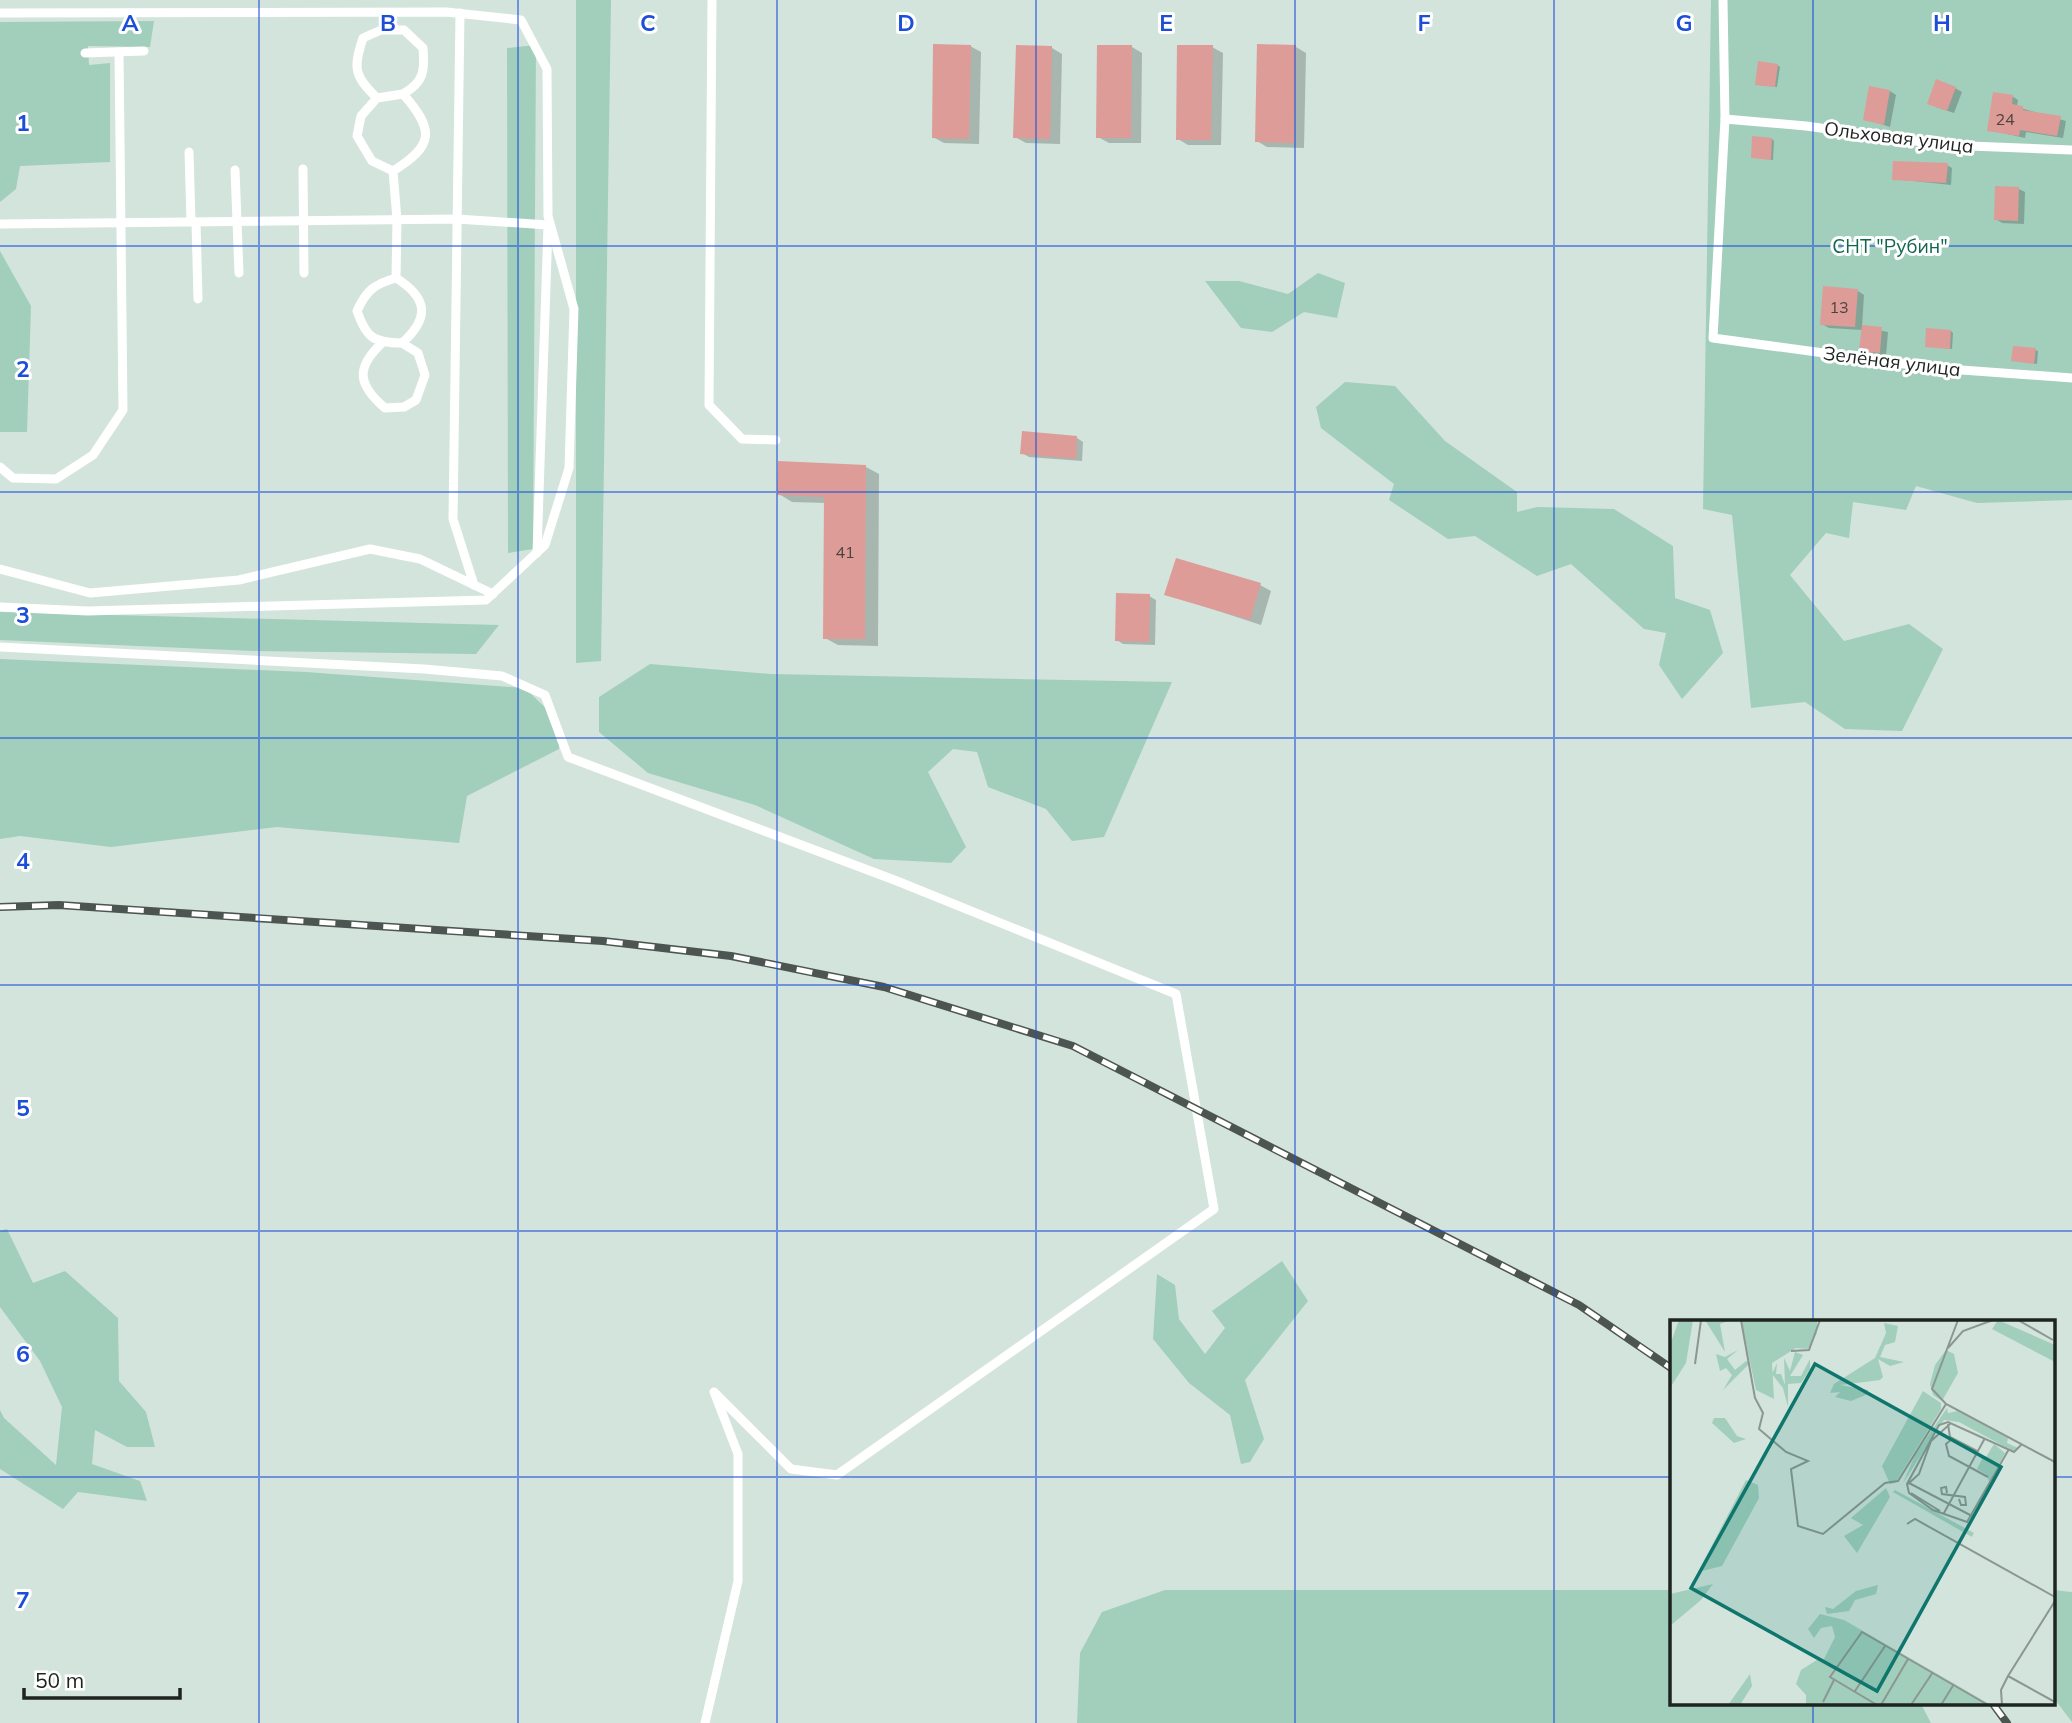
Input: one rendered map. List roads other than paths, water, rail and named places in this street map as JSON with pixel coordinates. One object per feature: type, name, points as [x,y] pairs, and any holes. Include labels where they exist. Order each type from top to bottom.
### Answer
[{"type":"lane","points":[[712,0],[709,405],[742,439],[776,440]]},
{"type":"lane","points":[[1723,0],[1726,119]]},
{"type":"lane","points":[[0,13],[460,13],[521,20],[547,69],[548,221],[537,553]]},
{"type":"lane","points":[[460,13],[453,519],[474,585]]},
{"type":"lane","points":[[377,98],[361,82],[355,62],[363,38],[381,30],[404,30],[423,48],[425,73],[417,87],[403,94],[377,98],[361,116],[357,136],[372,161],[393,171]]},
{"type":"lane","points":[[85,53],[145,51]]},
{"type":"lane","points":[[0,467],[13,478],[56,479],[93,455],[123,410],[119,52]]},
{"type":"lane","points":[[393,171],[415,157],[427,132],[423,117],[403,94]]},
{"type":"lane","name":"Ольховая улица","points":[[1726,119],[1806,126],[1944,145],[2072,150]]},
{"type":"lane","name":"Зелёная улица","points":[[1726,119],[1713,338],[1934,368],[2072,378]]},
{"type":"lane","points":[[188,152],[198,299]]},
{"type":"lane","points":[[303,169],[304,273]]},
{"type":"lane","points":[[235,170],[239,273]]},
{"type":"lane","points":[[393,171],[397,220],[396,278]]},
{"type":"lane","points":[[0,224],[457,219],[548,221]]},
{"type":"lane","points":[[0,607],[88,611],[486,600],[545,545],[569,468],[575,309],[548,221]]},
{"type":"lane","points":[[382,343],[367,357],[362,377],[368,394],[384,408],[404,407],[416,400],[425,374],[418,353],[402,343],[382,343],[364,331],[357,311],[365,292],[379,283],[396,278]]},
{"type":"lane","points":[[396,278],[414,290],[422,313],[417,330],[402,343]]},
{"type":"lane","points":[[0,569],[90,593],[239,580],[370,549],[420,559],[493,594]]},
{"type":"lane","points":[[0,647],[424,669],[502,676],[545,695],[568,757],[897,881],[1176,994],[1214,1209],[837,1475],[791,1469],[714,1392],[738,1454],[738,1581],[705,1723]]},
{"type":"railway","points":[[0,907],[59,905],[603,941],[731,956],[884,987],[1073,1046],[1579,1305],[1670,1367]]},
{"type":"railway","points":[[1994,1706],[2007,1723]]},
{"type":"park label","name":"СНТ \"Рубин\"","points":[[1890,246]]}]
